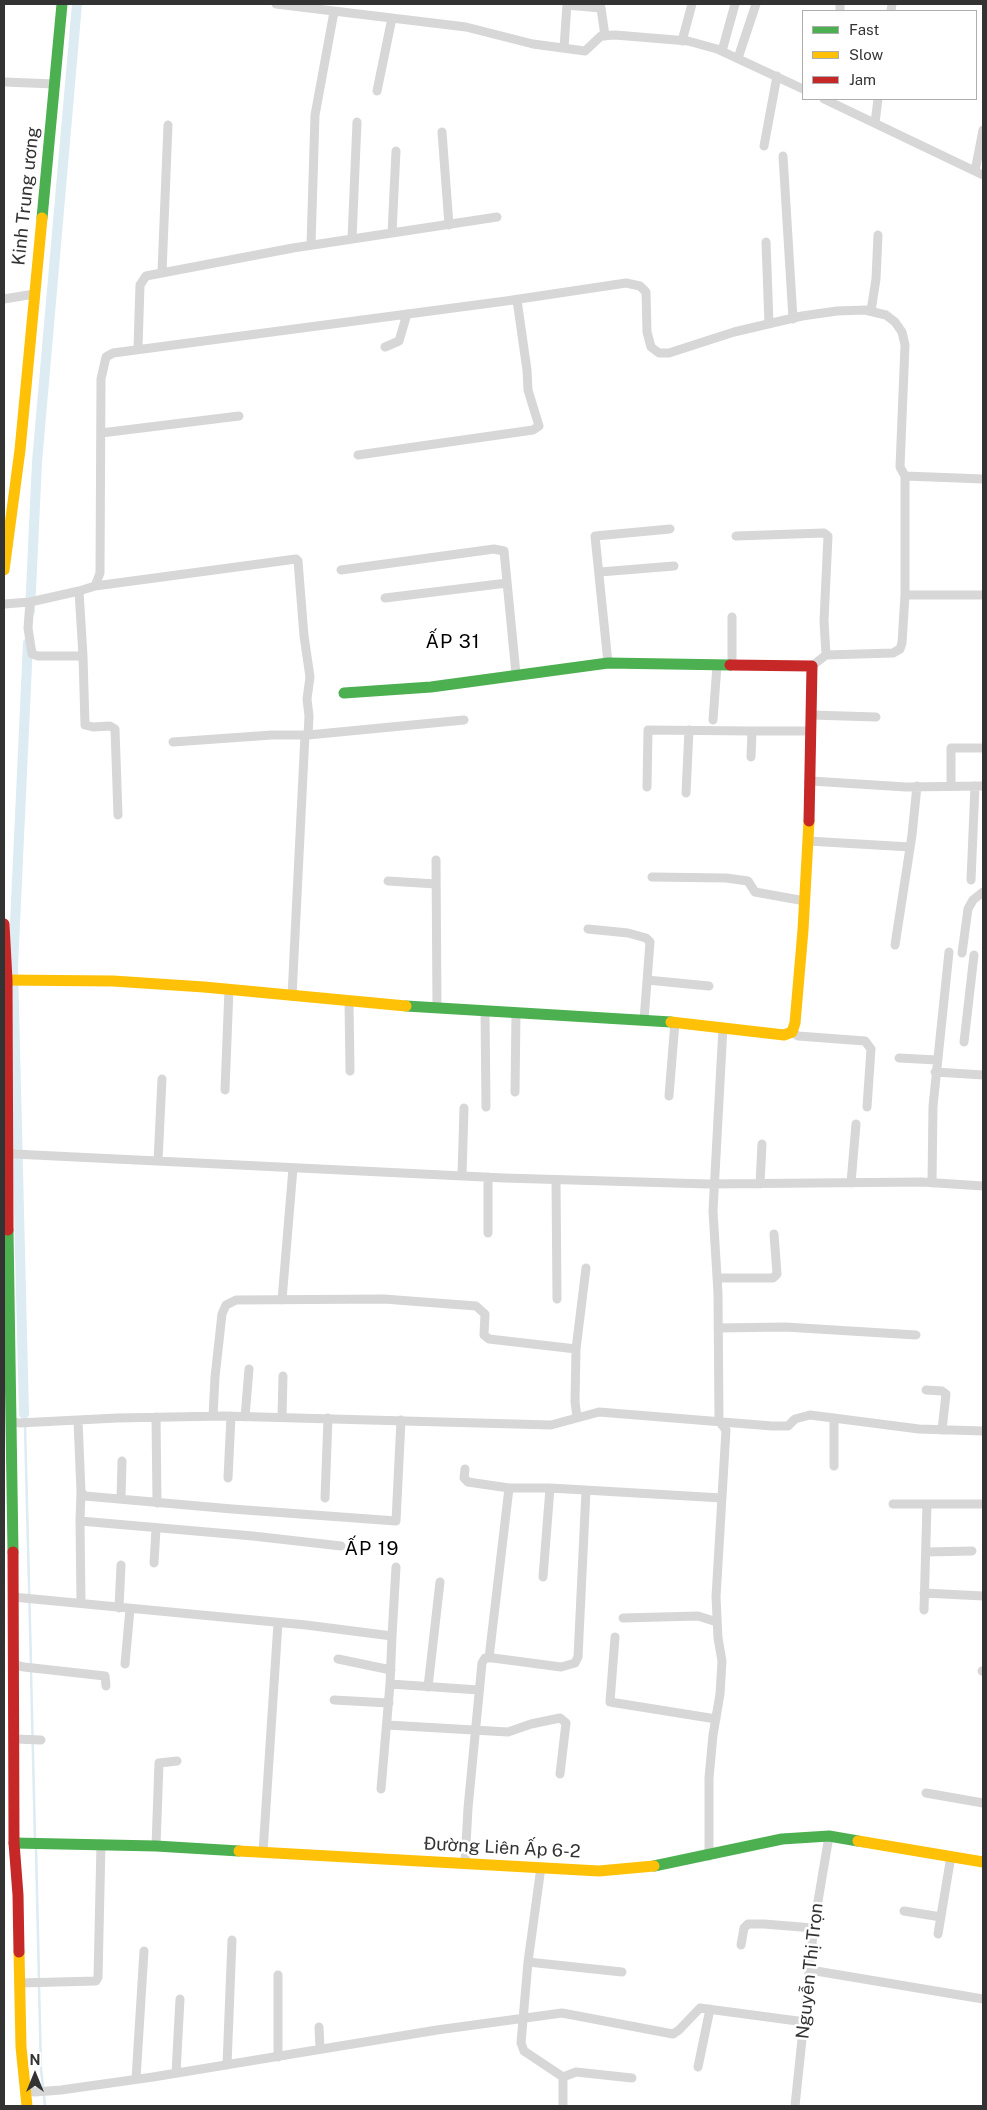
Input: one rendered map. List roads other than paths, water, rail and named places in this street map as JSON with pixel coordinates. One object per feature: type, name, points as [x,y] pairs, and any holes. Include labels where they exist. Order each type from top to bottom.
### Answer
[{"type":"street","name":"Kinh Trung ương","points":[[4,570],[20,450],[62,4]]},
{"type":"street","points":[[276,4],[466,27],[533,44],[585,51],[602,36],[615,35],[682,41],[722,51],[802,88]]},
{"type":"street","points":[[564,48],[567,4],[601,8],[605,36]]},
{"type":"street","points":[[682,41],[692,4]]},
{"type":"street","points":[[722,51],[735,4]]},
{"type":"street","points":[[738,58],[756,4]]},
{"type":"street","points":[[311,245],[315,115],[334,12]]},
{"type":"street","points":[[377,91],[392,18]]},
{"type":"street","points":[[764,146],[777,76]]},
{"type":"street","points":[[4,82],[55,84]]},
{"type":"street","points":[[826,100],[979,173],[983,130]]},
{"type":"street","points":[[875,123],[878,100]]},
{"type":"street","points":[[352,239],[357,122]]},
{"type":"street","points":[[162,272],[168,125]]},
{"type":"street","points":[[442,132],[449,225]]},
{"type":"street","points":[[392,233],[396,151]]},
{"type":"street","points":[[783,156],[793,319]]},
{"type":"street","points":[[138,348],[140,285],[146,276],[311,245],[497,217]]},
{"type":"street","points":[[871,311],[876,279],[878,235]]},
{"type":"street","points":[[766,242],[770,324]]},
{"type":"street","points":[[95,586],[100,573],[101,379],[106,357],[123,350],[517,300],[617,284],[640,286],[646,292],[646,320],[651,347],[660,353],[669,353],[734,332],[837,311],[871,311],[886,315],[895,322],[902,332],[905,345],[900,467],[905,476],[905,595],[900,649],[893,653],[826,655],[812,666],[608,663],[431,687],[344,693]]},
{"type":"street","points":[[4,299],[34,294]]},
{"type":"street","points":[[358,455],[533,430],[539,426],[528,390],[517,300]]},
{"type":"street","points":[[385,347],[398,341],[408,314]]},
{"type":"street","points":[[102,433],[239,416]]},
{"type":"street","points":[[905,476],[983,479]]},
{"type":"street","points":[[608,663],[595,536],[670,529]]},
{"type":"street","points":[[736,536],[824,533],[828,536],[824,621],[826,655]]},
{"type":"street","points":[[341,570],[494,550],[504,551],[516,674]]},
{"type":"street","points":[[7,603],[30,602],[95,586],[290,558],[297,559],[310,677],[307,699],[309,716],[306,735],[292,996]]},
{"type":"street","points":[[600,572],[674,566]]},
{"type":"street","points":[[384,598],[508,583]]},
{"type":"street","points":[[79,591],[85,725],[92,727],[110,726],[115,729],[118,815]]},
{"type":"street","points":[[905,595],[983,596]]},
{"type":"street","points":[[30,602],[28,628],[32,654],[38,656],[83,656]]},
{"type":"street","points":[[732,617],[732,665]]},
{"type":"street","points":[[713,720],[717,665]]},
{"type":"street","points":[[792,1032],[795,1023],[805,901],[811,781],[812,666]]},
{"type":"street","points":[[811,715],[876,717]]},
{"type":"street","points":[[172,742],[272,735],[306,735],[464,720]]},
{"type":"street","points":[[647,787],[648,730],[811,731]]},
{"type":"street","points":[[686,792],[689,730]]},
{"type":"street","points":[[751,757],[752,731]]},
{"type":"street","points":[[951,786],[951,748],[983,748]]},
{"type":"street","points":[[811,781],[917,786],[979,786],[971,880]]},
{"type":"street","points":[[895,945],[917,786]]},
{"type":"street","points":[[808,841],[910,847]]},
{"type":"street","points":[[436,860],[436,1008]]},
{"type":"street","points":[[652,876],[726,878],[748,881],[755,892],[805,901]]},
{"type":"street","points":[[388,882],[436,884]]},
{"type":"street","points":[[962,953],[968,909],[973,900],[983,892]]},
{"type":"street","points":[[4,924],[11,980],[13,1153],[6,1166],[20,1422],[17,1598],[20,1666],[15,1739],[14,1843],[18,1895],[21,2047],[31,2091],[27,2106]]},
{"type":"street","points":[[588,929],[628,933],[646,938],[650,942],[644,1020]]},
{"type":"street","points":[[932,1183],[935,1072],[949,952]]},
{"type":"street","points":[[964,1042],[974,955]]},
{"type":"street","points":[[11,980],[113,981],[229,989],[436,1008],[675,1022],[784,1035],[792,1032]]},
{"type":"street","points":[[647,980],[709,986]]},
{"type":"street","points":[[225,1090],[229,989]]},
{"type":"street","points":[[349,1001],[350,1071]]},
{"type":"street","points":[[485,1011],[486,1107]]},
{"type":"street","points":[[515,1092],[516,1013]]},
{"type":"street","points":[[669,1096],[675,1022]]},
{"type":"street","points":[[709,1856],[709,1778],[720,1694],[722,1661],[716,1597],[726,1430],[719,1421],[714,1211],[723,1027]]},
{"type":"street","points":[[792,1032],[798,1036],[865,1041],[871,1049],[868,1106]]},
{"type":"street","points":[[899,1058],[936,1060]]},
{"type":"street","points":[[935,1072],[983,1075]]},
{"type":"street","points":[[158,1161],[162,1079]]},
{"type":"street","points":[[462,1176],[464,1108]]},
{"type":"street","points":[[851,1183],[856,1124]]},
{"type":"street","points":[[760,1184],[762,1144]]},
{"type":"street","points":[[13,1153],[488,1178],[715,1184],[932,1183],[983,1186]]},
{"type":"street","points":[[282,1300],[293,1168]]},
{"type":"street","points":[[488,1178],[488,1234]]},
{"type":"street","points":[[556,1180],[557,1299]]},
{"type":"street","points":[[717,1278],[772,1278],[777,1274],[774,1234]]},
{"type":"street","points":[[577,1417],[574,1402],[576,1349],[586,1268]]},
{"type":"street","points":[[213,1416],[214,1377],[222,1314],[226,1305],[236,1300],[384,1299],[476,1306],[485,1314],[484,1335],[489,1339],[576,1349]]},
{"type":"street","points":[[718,1328],[785,1327],[916,1335]]},
{"type":"street","points":[[245,1417],[249,1369]]},
{"type":"street","points":[[282,1417],[283,1376]]},
{"type":"street","points":[[926,1390],[945,1393],[942,1430]]},
{"type":"street","points":[[20,1422],[230,1416],[550,1425],[599,1412],[719,1421],[746,1425],[788,1426],[795,1419],[810,1415],[852,1422],[942,1430],[983,1431]]},
{"type":"street","points":[[228,1478],[230,1416]]},
{"type":"street","points":[[156,1417],[157,1503]]},
{"type":"street","points":[[325,1498],[328,1418]]},
{"type":"street","points":[[834,1418],[834,1466]]},
{"type":"street","points":[[78,1420],[81,1492],[81,1603]]},
{"type":"street","points":[[81,1492],[85,1496],[121,1500],[396,1520],[401,1420]]},
{"type":"street","points":[[121,1500],[122,1461]]},
{"type":"street","points":[[465,1470],[464,1478],[468,1482],[509,1488],[550,1488],[722,1498]]},
{"type":"street","points":[[489,1658],[509,1488]]},
{"type":"street","points":[[543,1577],[550,1488]]},
{"type":"street","points":[[465,1863],[478,1690],[482,1663],[485,1658],[489,1658],[561,1667],[570,1666],[575,1663],[578,1657],[586,1491]]},
{"type":"street","points":[[893,1504],[983,1504]]},
{"type":"street","points":[[924,1610],[927,1504]]},
{"type":"street","points":[[80,1521],[253,1536],[341,1546]]},
{"type":"street","points":[[154,1563],[156,1528]]},
{"type":"street","points":[[926,1552],[972,1551]]},
{"type":"street","points":[[120,1608],[121,1565]]},
{"type":"street","points":[[381,1789],[389,1703],[396,1568]]},
{"type":"street","points":[[428,1687],[440,1582]]},
{"type":"street","points":[[924,1593],[983,1596]]},
{"type":"street","points":[[17,1598],[38,1598],[392,1636]]},
{"type":"street","points":[[125,1664],[130,1609]]},
{"type":"street","points":[[623,1618],[698,1616],[717,1622]]},
{"type":"street","points":[[263,1852],[278,1623]]},
{"type":"street","points":[[615,1637],[610,1702],[716,1719]]},
{"type":"street","points":[[338,1659],[391,1670]]},
{"type":"street","points":[[20,1666],[105,1676],[106,1686]]},
{"type":"street","points":[[390,1684],[478,1690]]},
{"type":"street","points":[[334,1700],[389,1703]]},
{"type":"street","points":[[387,1725],[508,1732],[554,1718],[564,1720],[566,1723],[560,1774]]},
{"type":"street","points":[[15,1739],[41,1740]]},
{"type":"street","points":[[156,1846],[159,1763],[177,1761]]},
{"type":"street","points":[[926,1794],[983,1803]]},
{"type":"street","name":"Đường Liên Ấp 6-2","points":[[14,1843],[156,1846],[541,1867],[599,1872],[637,1868],[709,1856],[782,1839],[829,1836],[983,1862]]},
{"type":"street","name":"Nguyễn Thị Trọn","points":[[795,2106],[813,1928],[829,1836]]},
{"type":"street","points":[[19,1983],[96,1981],[101,1844]]},
{"type":"street","points":[[938,1934],[951,1856]]},
{"type":"street","points":[[541,1867],[528,1962],[521,2043],[524,2051],[563,2077]]},
{"type":"street","points":[[904,1911],[941,1918]]},
{"type":"street","points":[[741,1945],[744,1928],[748,1924],[813,1928]]},
{"type":"street","points":[[227,2065],[232,1940]]},
{"type":"street","points":[[136,2079],[144,1951]]},
{"type":"street","points":[[528,1962],[622,1972]]},
{"type":"street","points":[[810,1970],[983,1999]]},
{"type":"street","points":[[278,1975],[278,2057]]},
{"type":"street","points":[[176,2073],[180,1999]]},
{"type":"street","points":[[31,2091],[60,2090],[136,2079],[522,2017],[562,2013],[672,2034],[679,2030],[700,2008],[805,2022]]},
{"type":"street","points":[[698,2067],[710,2009]]},
{"type":"street","points":[[319,2027],[320,2049]]},
{"type":"street","points":[[563,2077],[576,2072],[632,2078]]},
{"type":"street","points":[[563,2077],[563,2106]]},
{"type":"waterway","points":[[30,611],[37,462],[77,4]]},
{"type":"waterway","points":[[24,1414],[13,967],[28,643]]},
{"type":"waterway","points":[[25,1426],[31,1665]]},
{"type":"waterway","points":[[31,1671],[35,1840]]},
{"type":"waterway","points":[[36,1848],[39,1980]]},
{"type":"waterway","points":[[39,1985],[41,2069],[45,2106]]},
{"type":"district","name":"ẤP 31","points":[[453,642]]},
{"type":"district","name":"ẤP 19","points":[[372,1549]]}]
